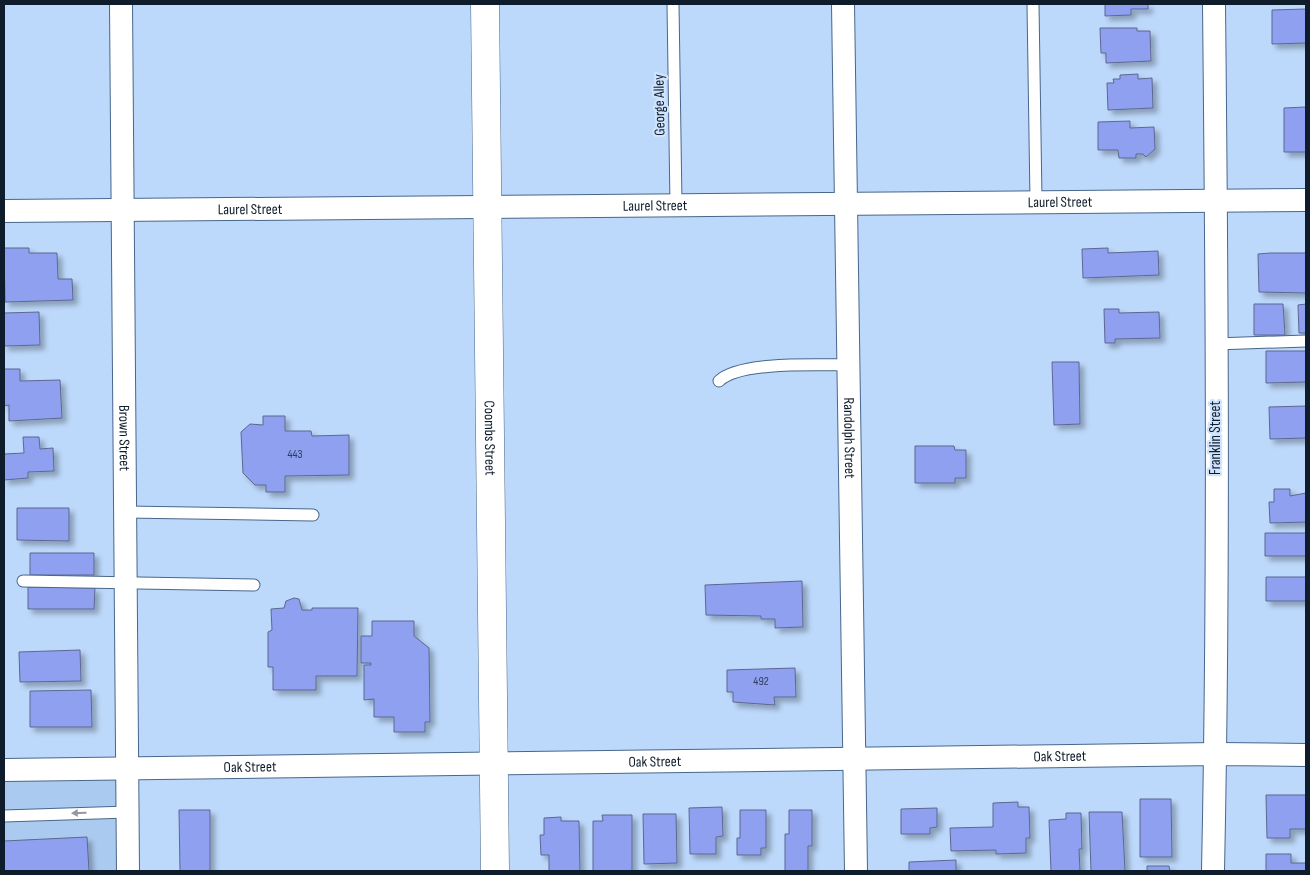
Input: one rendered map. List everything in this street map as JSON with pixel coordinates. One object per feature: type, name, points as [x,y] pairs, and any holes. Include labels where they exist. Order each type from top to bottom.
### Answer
[{"type":"street","name":"Brown Street","points":[[121,4],[128,871]]},
{"type":"street","name":"Coombs Street","points":[[485,4],[495,871]]},
{"type":"street","name":"Randolph Street","points":[[844,4],[845,202],[856,871]]},
{"type":"street","name":"Franklin Street","points":[[1213,871],[1216,754],[1214,4]]},
{"type":"street","name":"Laurel Street","points":[[4,211],[487,208],[845,202],[1306,200]]},
{"type":"street","name":"Oak Street","points":[[4,770],[1306,754]]},
{"type":"lane","name":"George Alley","points":[[673,4],[676,205]]},
{"type":"lane","points":[[1032,4],[1036,202]]},
{"type":"lane","points":[[1215,344],[1306,341]]},
{"type":"lane","points":[[719,381],[726,374],[753,369],[848,365]]},
{"type":"lane","points":[[126,512],[313,515]]},
{"type":"lane","points":[[24,581],[254,585]]},
{"type":"lane","points":[[4,816],[128,812]]},
{"type":"shaded area","points":[[128,768],[128,871],[4,871],[4,770]]},
{"type":"building","points":[[1105,4],[1148,4],[1148,9],[1131,9],[1131,15],[1105,16]]},
{"type":"building","points":[[1306,9],[1306,43],[1272,44],[1272,10]]},
{"type":"building","points":[[1100,28],[1137,28],[1137,31],[1150,31],[1151,61],[1106,63],[1106,53],[1101,53]]},
{"type":"building","points":[[1138,74],[1138,79],[1152,78],[1153,108],[1108,110],[1107,83],[1114,83],[1113,79],[1120,79],[1120,75]]},
{"type":"building","points":[[1306,107],[1306,152],[1284,152],[1284,108]]},
{"type":"building","points":[[1130,121],[1130,128],[1154,127],[1155,149],[1146,157],[1143,154],[1136,154],[1136,158],[1119,158],[1118,150],[1098,150],[1098,122]]},
{"type":"building","points":[[4,248],[29,248],[29,253],[57,253],[58,279],[72,279],[73,300],[5,302]]},
{"type":"building","points":[[1108,248],[1108,253],[1158,251],[1159,275],[1083,278],[1082,249]]},
{"type":"building","points":[[1306,253],[1306,293],[1259,292],[1258,254]]},
{"type":"building","points":[[1254,304],[1283,304],[1285,335],[1254,335]]},
{"type":"building","points":[[1306,304],[1306,333],[1299,333],[1298,305]]},
{"type":"building","points":[[1104,309],[1119,309],[1119,313],[1159,312],[1160,338],[1115,339],[1115,343],[1105,343]]},
{"type":"building","points":[[39,312],[40,345],[4,346],[4,313]]},
{"type":"building","points":[[1266,351],[1306,351],[1306,382],[1266,383]]},
{"type":"building","points":[[1052,362],[1079,362],[1080,424],[1054,425]]},
{"type":"building","points":[[4,369],[20,369],[20,381],[60,380],[62,418],[9,421],[9,405],[4,406]]},
{"type":"building","points":[[1306,406],[1306,438],[1270,439],[1269,407]]},
{"type":"building","points":[[263,416],[285,416],[285,431],[311,431],[312,436],[349,435],[349,475],[285,476],[285,492],[266,492],[266,485],[255,485],[243,473],[241,432],[250,424],[263,425]]},
{"type":"building","points":[[23,437],[39,437],[40,449],[53,448],[54,471],[28,472],[28,478],[4,480],[4,454],[24,453]]},
{"type":"building","points":[[915,446],[954,446],[955,450],[966,450],[966,478],[955,478],[955,483],[915,483]]},
{"type":"building","points":[[1274,489],[1290,489],[1290,496],[1306,493],[1306,522],[1270,523],[1269,502],[1274,502]]},
{"type":"building","points":[[17,508],[69,508],[69,541],[17,540]]},
{"type":"building","points":[[1265,533],[1306,533],[1306,556],[1265,556]]},
{"type":"building","points":[[30,553],[94,553],[94,575],[30,575]]},
{"type":"building","points":[[1266,577],[1306,577],[1306,601],[1266,601]]},
{"type":"building","points":[[802,581],[803,627],[775,628],[775,619],[761,619],[761,616],[706,615],[705,585]]},
{"type":"building","points":[[28,587],[95,588],[94,609],[28,609]]},
{"type":"building","points":[[294,598],[299,599],[302,610],[312,610],[312,608],[358,608],[357,676],[316,676],[316,690],[273,690],[273,667],[268,667],[268,632],[272,630],[271,609],[284,608],[286,601]]},
{"type":"building","points":[[372,621],[414,621],[414,636],[429,648],[430,722],[425,722],[425,732],[394,732],[394,717],[374,717],[374,699],[364,700],[364,665],[371,665],[371,663],[361,663],[361,636],[372,636]]},
{"type":"building","points":[[80,650],[81,681],[20,682],[19,652]]},
{"type":"building","points":[[795,668],[796,697],[774,697],[775,705],[733,702],[733,692],[727,692],[727,670]]},
{"type":"building","points":[[91,690],[92,727],[30,727],[30,691]]},
{"type":"building","points":[[1266,795],[1306,795],[1306,829],[1290,829],[1290,838],[1267,838]]},
{"type":"building","points":[[1140,799],[1171,799],[1172,857],[1140,857]]},
{"type":"building","points":[[1018,802],[1018,807],[1029,807],[1030,838],[1026,838],[1026,853],[996,854],[996,850],[951,851],[950,828],[993,827],[993,803]]},
{"type":"building","points":[[722,807],[723,836],[716,837],[716,854],[690,854],[689,808]]},
{"type":"building","points":[[937,808],[937,827],[930,828],[930,834],[901,834],[901,809]]},
{"type":"building","points":[[179,810],[210,810],[210,871],[180,871]]},
{"type":"building","points":[[740,810],[766,810],[766,848],[761,848],[761,855],[737,855],[737,838],[740,838]]},
{"type":"building","points":[[789,810],[812,810],[812,846],[808,846],[808,871],[785,871],[785,834],[789,834]]},
{"type":"building","points":[[1089,812],[1122,812],[1125,871],[1091,871]]},
{"type":"building","points":[[1066,813],[1081,813],[1082,849],[1079,849],[1080,871],[1051,871],[1049,820],[1066,819]]},
{"type":"building","points":[[643,814],[676,814],[677,863],[644,864]]},
{"type":"building","points":[[602,815],[632,815],[632,871],[593,871],[593,821],[603,821]]},
{"type":"building","points":[[561,817],[561,821],[579,821],[580,871],[549,871],[549,855],[541,855],[540,835],[544,835],[544,818]]},
{"type":"building","points":[[87,837],[89,871],[4,871],[4,841]]},
{"type":"building","points":[[1266,854],[1291,854],[1291,863],[1306,863],[1306,871],[1266,871]]},
{"type":"building","points":[[956,860],[956,871],[909,871],[909,862]]},
{"type":"building","points":[[1147,866],[1169,866],[1170,871],[1147,871]]}]
